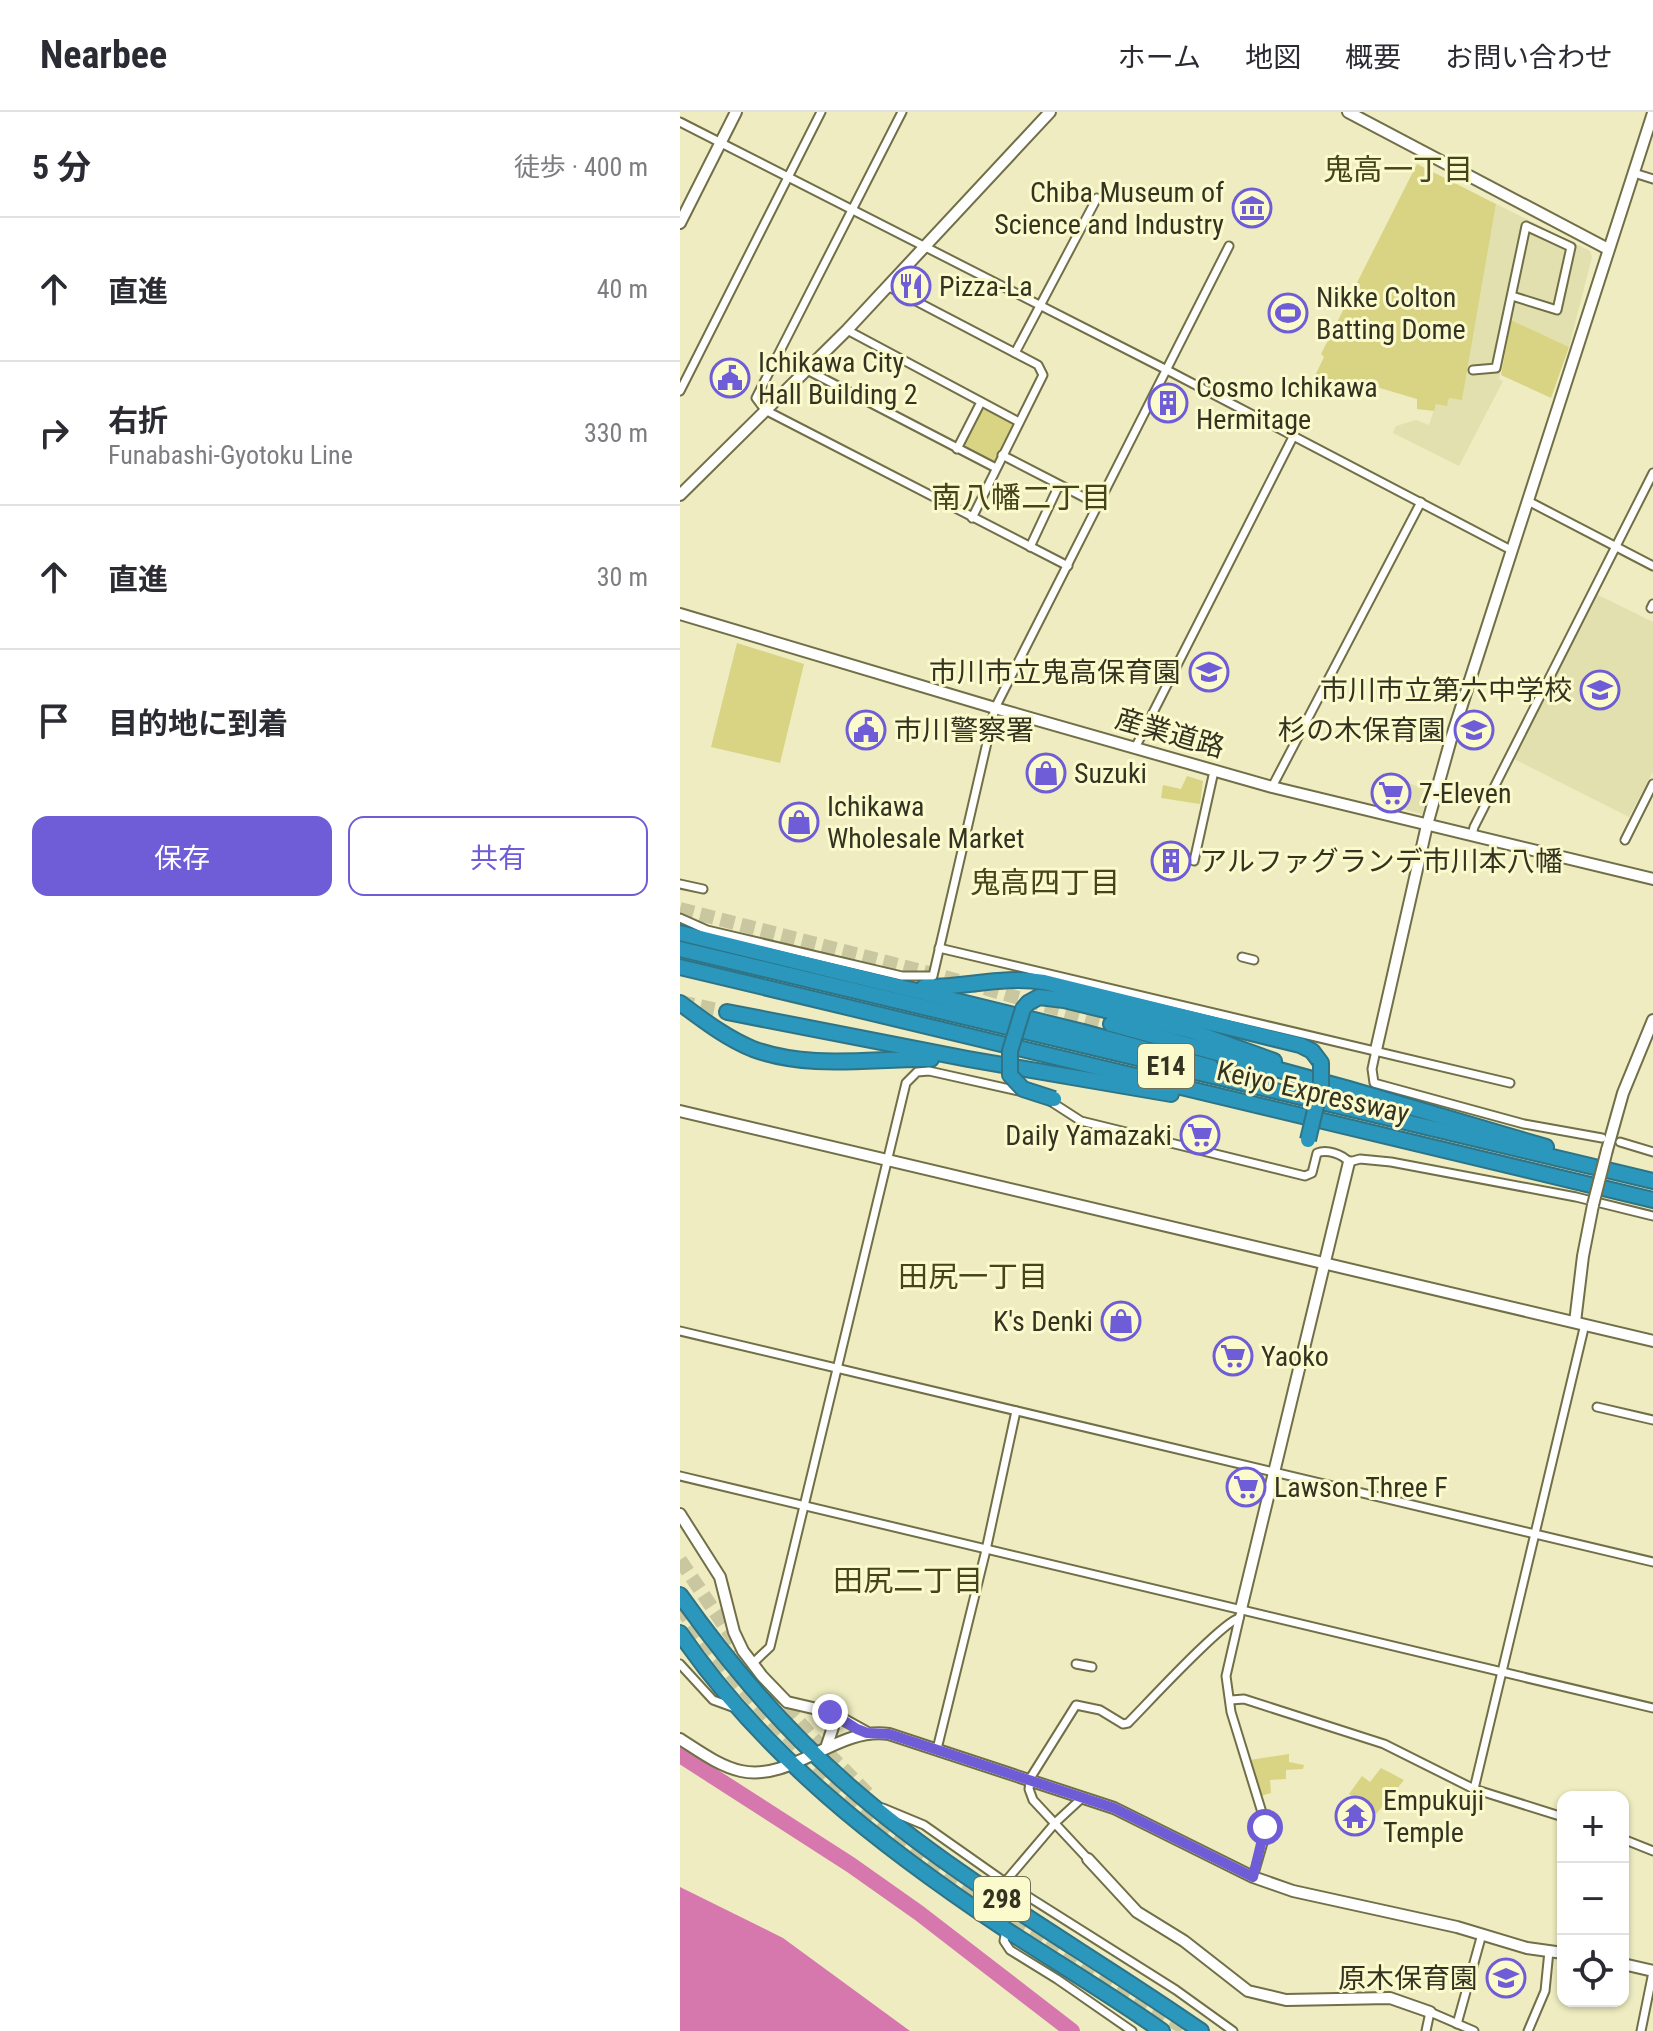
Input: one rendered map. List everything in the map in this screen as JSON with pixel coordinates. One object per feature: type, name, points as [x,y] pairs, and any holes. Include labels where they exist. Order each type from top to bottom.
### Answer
[{"type":"highway","points":[[680,931],[1168,1054],[1339,1107]]},
{"type":"highway","name":"Keiyo Expressway","points":[[680,949],[1653,1180]]},
{"type":"highway","name":"Keiyo Expressway","points":[[680,967],[1653,1200]]},
{"type":"highway","points":[[904,986],[950,987],[1008,979],[1044,982],[1300,1045],[1315,1053],[1321,1063],[1321,1085],[1308,1140]]},
{"type":"highway","points":[[1054,1099],[1023,1089],[1010,1075],[1010,1051],[1023,1009],[1036,998],[1051,997],[1216,1038],[1349,1089]]},
{"type":"highway","points":[[680,1003],[729,1037],[781,1057],[829,1062],[887,1058],[968,1059]]},
{"type":"highway","points":[[727,1012],[968,1059],[1302,1117]]},
{"type":"highway","points":[[1111,1024],[1349,1089],[1653,1180]]},
{"type":"highway","name":"298","points":[[680,1581],[728,1659]]},
{"type":"highway","name":"298","points":[[680,1595],[771,1710],[820,1750],[860,1796],[967,1876],[1201,2031]]},
{"type":"highway","name":"298","points":[[682,1637],[741,1709],[791,1763],[879,1840],[1006,1930],[1162,2031]]},
{"type":"street","points":[[680,223],[736,112]]},
{"type":"street","points":[[680,391],[821,112]]},
{"type":"street","points":[[902,112],[756,398],[765,410],[1068,566]]},
{"type":"street","points":[[680,495],[889,287],[1050,112]]},
{"type":"street","points":[[1348,112],[1608,249]]},
{"type":"street","points":[[1602,1138],[1524,1124],[1374,1083],[1372,1069],[1427,825],[1451,739],[1608,249],[1634,173],[1649,140],[1653,113]]},
{"type":"street","points":[[680,122],[1294,435],[1511,550]]},
{"type":"street","points":[[1634,173],[1653,179]]},
{"type":"street","points":[[1015,353],[1097,198]]},
{"type":"street","points":[[1473,370],[1496,368],[1526,226],[1571,247],[1557,310],[1512,296]]},
{"type":"street","points":[[680,918],[707,930],[902,976],[933,976],[995,708],[1229,246]]},
{"type":"street","points":[[889,287],[1038,365],[1043,375],[972,518]]},
{"type":"street","points":[[847,330],[1019,422]]},
{"type":"street","points":[[807,370],[996,468]]},
{"type":"street","points":[[957,449],[981,402]]},
{"type":"street","points":[[1135,748],[1294,435]]},
{"type":"street","points":[[1002,455],[1099,505]]},
{"type":"street","points":[[1472,835],[1653,473]]},
{"type":"street","points":[[1030,547],[1059,485]]},
{"type":"street","points":[[1528,501],[1653,566]]},
{"type":"street","points":[[1272,787],[1421,502]]},
{"type":"street","name":"産業道路","points":[[680,614],[1272,787],[1653,879]]},
{"type":"street","points":[[1194,861],[1214,771]]},
{"type":"street","points":[[1625,840],[1653,784]]},
{"type":"street","points":[[680,884],[703,889]]},
{"type":"street","points":[[939,948],[1510,1083]]},
{"type":"street","points":[[1242,957],[1254,960]]},
{"type":"street","points":[[1474,1789],[1580,1323],[1583,1256],[1593,1205],[1623,1093],[1653,1020]]},
{"type":"street","points":[[752,1664],[770,1647],[906,1083],[912,1075],[922,1070],[967,1078],[1050,1101],[1081,1121],[1305,1176],[1312,1173],[1319,1152],[1343,1156],[1349,1162]]},
{"type":"street","points":[[680,1111],[1653,1341]]},
{"type":"street","points":[[1620,1142],[1653,1152]]},
{"type":"street","points":[[1349,1162],[1360,1159],[1391,1162],[1576,1197],[1653,1216]]},
{"type":"street","points":[[1253,1877],[1265,1827],[1231,1712],[1226,1676],[1349,1162]]},
{"type":"street","points":[[680,1331],[1653,1562]]},
{"type":"street","points":[[1597,1407],[1653,1420]]},
{"type":"street","points":[[937,1749],[986,1550],[1016,1411]]},
{"type":"street","points":[[680,1476],[1240,1614],[1653,1708]]},
{"type":"street","points":[[680,1514],[720,1577],[734,1632],[752,1664],[787,1702],[830,1712],[867,1733]]},
{"type":"street","points":[[1240,1614],[1128,1723],[1123,1724],[1100,1710],[1076,1705],[1030,1782],[1030,1795],[1137,1912],[1184,1941],[1248,1991],[1286,2000],[1390,1998],[1474,2031]]},
{"type":"street","points":[[680,1664],[713,1700],[741,1709]]},
{"type":"street","points":[[1076,1664],[1092,1667]]},
{"type":"street","points":[[1231,1700],[1244,1699],[1384,1744],[1474,1789],[1557,1815]]},
{"type":"street","points":[[817,1711],[833,1727],[820,1750]]},
{"type":"street","points":[[680,1739],[739,1770],[767,1771],[867,1733],[889,1734],[1128,1814],[1253,1877],[1293,1891],[1557,1952]]},
{"type":"street","points":[[860,1796],[924,1825],[1005,1882],[1176,1990],[1233,2031]]},
{"type":"street","points":[[1005,1882],[1056,1822],[1082,1798]]},
{"type":"street","points":[[1629,1841],[1653,1851]]},
{"type":"street","points":[[1006,1930],[1004,1941],[1010,1950],[1125,2029]]},
{"type":"street","points":[[1457,2024],[1482,1934]]},
{"type":"street","points":[[1528,2031],[1545,1991],[1549,1951]]},
{"type":"street","points":[[1629,1966],[1653,1972],[1641,2031]]},
{"type":"street","points":[[1426,2031],[1430,2012]]},
{"type":"shaded area","points":[[1417,164],[1496,204],[1462,400],[1449,398],[1447,406],[1436,404],[1434,411],[1417,409],[1417,399],[1353,380],[1343,397],[1312,382],[1324,357],[1321,354]]},
{"type":"shaded area","points":[[1496,204],[1590,251],[1592,257],[1569,347],[1511,320],[1499,379],[1503,381],[1459,466],[1393,433],[1396,426],[1416,420],[1429,425],[1436,404],[1448,398],[1462,399]]},
{"type":"shaded area","points":[[1511,320],[1569,347],[1551,398],[1501,375]]},
{"type":"shaded area","points":[[985,407],[1013,424],[995,461],[991,462],[963,448],[962,444],[981,408]]},
{"type":"shaded area","name":"市川市立第六中学校","points":[[1596,594],[1653,622],[1653,772],[1629,817],[1512,758]]},
{"type":"shaded area","points":[[737,643],[804,664],[780,763],[711,747]]},
{"type":"shaded area","points":[[1187,776],[1203,781],[1200,804],[1161,798],[1163,785],[1181,789]]},
{"type":"shaded area","points":[[1396,779],[1429,790],[1422,814],[1381,800],[1390,782]]},
{"type":"shaded area","points":[[1289,1754],[1289,1762],[1304,1765],[1303,1769],[1286,1770],[1286,1779],[1270,1780],[1271,1793],[1261,1796],[1250,1760]]},
{"type":"shaded area","points":[[1381,1768],[1404,1780],[1376,1814],[1349,1794],[1362,1776],[1370,1782]]},
{"type":"shaded area","points":[[680,1887],[783,1938],[910,2031],[680,2031]]},
{"type":"waterway","points":[[680,1755],[851,1865],[919,1913],[1072,2031]]},
{"type":"tunnel","points":[[680,909],[941,976],[1111,1024]]},
{"type":"tunnel","points":[[680,1002],[727,1012]]},
{"type":"tunnel","points":[[680,1560],[740,1649]]},
{"type":"tunnel","points":[[680,1607],[755,1702],[836,1783],[926,1855],[1025,1924]]},
{"type":"tunnel","points":[[772,1691],[870,1796]]},
{"type":"tunnel","points":[[1011,1924],[1054,1952]]},
{"type":"tunnel","points":[[1049,1939],[1188,2031]]},
{"type":"place","name":"Chiba Museum of Science and Industry","points":[[1252,208]]},
{"type":"place","name":"Pizza-La","points":[[911,286]]},
{"type":"place","name":"Nikke Colton Batting Dome","points":[[1288,313]]},
{"type":"place","name":"Ichikawa City Hall Building 2","points":[[730,378]]},
{"type":"place","name":"Cosmo Ichikawa Hermitage","points":[[1168,403]]},
{"type":"place","name":"市川市立鬼高保育園","points":[[1209,672]]},
{"type":"place","name":"市川市立第六中学校","points":[[1600,690]]},
{"type":"place","name":"市川警察署","points":[[866,730]]},
{"type":"place","name":"杉の木保育園","points":[[1474,730]]},
{"type":"place","name":"Suzuki","points":[[1046,773]]},
{"type":"place","name":"7-Eleven","points":[[1391,793]]},
{"type":"place","name":"Ichikawa Wholesale Market","points":[[799,822]]},
{"type":"place","name":"アルファグランデ市川本八幡","points":[[1171,861]]},
{"type":"place","name":"Daily Yamazaki","points":[[1200,1135]]},
{"type":"place","name":"K's Denki","points":[[1121,1321]]},
{"type":"place","name":"Yaoko","points":[[1233,1356]]},
{"type":"place","name":"Lawson Three F","points":[[1246,1487]]},
{"type":"place","name":"Empukuji Temple","points":[[1355,1816]]},
{"type":"place","name":"原木保育園","points":[[1506,1978]]},
{"type":"district","name":"鬼高一丁目","points":[[1398,169]]},
{"type":"district","name":"南八幡二丁目","points":[[1021,497]]},
{"type":"district","name":"鬼高四丁目","points":[[1045,882]]},
{"type":"district","name":"田尻一丁目","points":[[973,1276]]},
{"type":"district","name":"田尻二丁目","points":[[908,1580]]},
{"type":"route","points":[[830,1712],[867,1733],[889,1734],[1102,1803],[1253,1877],[1265,1827]]}]
